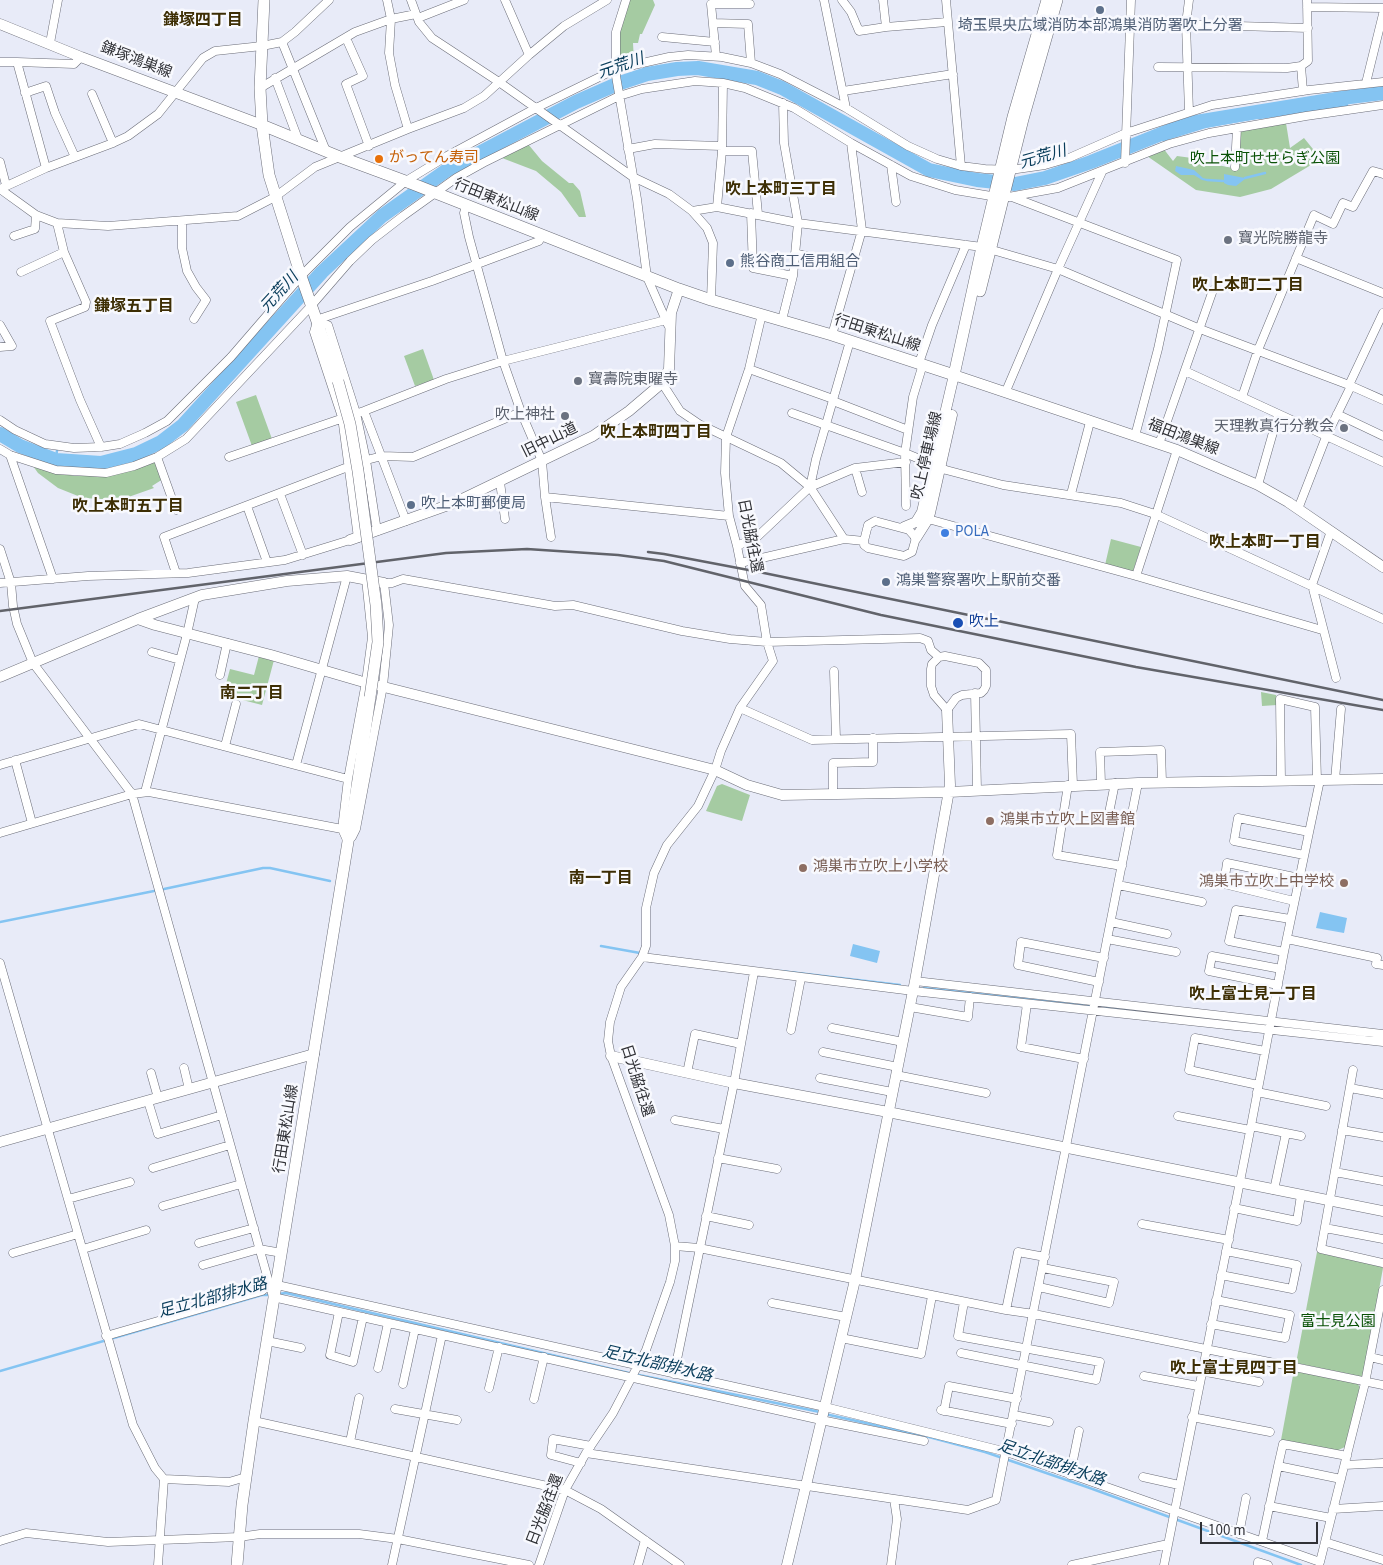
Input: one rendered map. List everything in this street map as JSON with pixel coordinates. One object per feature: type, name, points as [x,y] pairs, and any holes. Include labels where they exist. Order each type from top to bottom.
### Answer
[{"type":"main road","points":[[264,0],[260,88],[265,152],[275,197],[317,321]]},
{"type":"main road","points":[[958,376],[986,248],[1001,196],[1013,117],[1048,0]]},
{"type":"main road","points":[[1005,170],[1057,0]]},
{"type":"main road","points":[[262,125],[340,157],[409,182]]},
{"type":"main road","name":"行田東松山線","points":[[409,182],[542,236],[711,300],[832,335],[958,376]]},
{"type":"main road","name":"行田東松山線","points":[[237,1565],[246,1477],[268,1341],[274,1289],[282,1254],[314,1054],[345,835],[358,780],[378,642],[376,605],[350,424],[338,381],[317,321]]},
{"type":"street","points":[[50,43],[58,0]]},
{"type":"street","points":[[387,0],[391,19],[390,53],[395,85],[408,129]]},
{"type":"street","points":[[411,0],[417,16],[432,38],[499,82],[633,177],[669,194],[692,211],[707,228],[713,243],[711,300]]},
{"type":"street","points":[[260,88],[355,32],[391,19],[417,16],[464,0]]},
{"type":"street","points":[[505,0],[529,55]]},
{"type":"street","points":[[626,0],[616,32],[616,72],[647,276],[667,323],[669,369],[662,383],[680,411],[699,424],[781,463],[810,487],[844,539]]},
{"type":"street","points":[[824,0],[846,108]]},
{"type":"street","points":[[842,0],[851,12],[859,31],[947,22]]},
{"type":"street","points":[[883,0],[886,27]]},
{"type":"street","points":[[946,0],[961,166]]},
{"type":"street","points":[[1125,163],[1131,0]]},
{"type":"street","points":[[1189,0],[1186,24],[1189,112]]},
{"type":"street","points":[[2,188],[75,156],[128,136],[158,114],[203,58],[214,50],[262,46],[282,42],[295,32],[325,1]]},
{"type":"street","points":[[0,162],[2,188],[36,215],[57,223],[108,226],[238,216],[275,197],[314,167],[464,108],[484,96],[564,26],[604,1]]},
{"type":"street","points":[[1158,67],[1287,68],[1301,66],[1308,62],[1307,3],[1383,8]]},
{"type":"street","points":[[716,56],[711,4],[750,4]]},
{"type":"street","points":[[1366,83],[1383,14]]},
{"type":"street","points":[[713,23],[748,24],[751,63]]},
{"type":"street","points":[[1130,23],[1308,28]]},
{"type":"street","name":"鎌塚鴻巣線","points":[[0,24],[262,125]]},
{"type":"street","points":[[662,37],[715,42]]},
{"type":"street","points":[[346,38],[363,76],[346,84],[368,146]]},
{"type":"street","points":[[282,42],[326,151]]},
{"type":"street","points":[[0,420],[45,444],[74,448],[101,448],[120,444],[145,434],[167,421],[231,357],[301,277],[350,227],[409,182],[447,156],[616,72],[669,57],[688,55],[716,56],[751,63],[780,74],[846,108],[908,146],[937,159],[961,166],[1005,170],[1045,165],[1069,158],[1126,133],[1212,105],[1303,91],[1383,82]]},
{"type":"street","points":[[0,62],[74,64],[82,57]]},
{"type":"street","points":[[17,62],[46,168]]},
{"type":"street","points":[[1301,66],[1303,91]]},
{"type":"street","points":[[843,91],[953,74]]},
{"type":"street","points":[[275,78],[298,139]]},
{"type":"street","points":[[0,449],[56,470],[106,474],[157,457],[186,439],[350,261],[372,240],[432,192],[483,163],[619,94],[664,84],[695,81],[724,83],[745,88],[783,103],[911,176],[955,190],[1001,196],[1178,260],[1158,350],[1135,436]]},
{"type":"street","points":[[717,207],[722,149],[724,83]]},
{"type":"street","points":[[25,93],[46,86],[55,113],[75,156]]},
{"type":"street","points":[[92,94],[113,143]]},
{"type":"street","points":[[782,320],[792,276],[798,223],[784,143],[783,103]]},
{"type":"street","points":[[1001,196],[1058,188],[1169,144],[1209,134],[1306,116],[1383,105]]},
{"type":"street","points":[[1235,167],[1237,128]]},
{"type":"street","points":[[832,335],[862,230],[851,143]]},
{"type":"street","points":[[628,149],[655,144],[752,151],[755,214],[754,268],[792,276]]},
{"type":"street","points":[[890,165],[896,202]]},
{"type":"street","points":[[1242,397],[1258,350],[1314,215],[1333,224],[1343,203],[1353,207],[1373,171],[1383,174]]},
{"type":"street","points":[[1006,392],[1058,268],[1080,224],[1102,172]]},
{"type":"street","points":[[466,206],[464,213],[468,237],[503,361],[521,412],[542,461],[551,536]]},
{"type":"street","points":[[692,211],[717,207],[798,223],[986,248],[1058,268],[1200,329],[1383,399]]},
{"type":"street","points":[[14,236],[35,229],[36,215]]},
{"type":"street","points":[[182,221],[182,248],[187,271],[206,300],[194,319]]},
{"type":"street","points":[[57,223],[64,252],[86,302],[85,307],[50,321],[80,400],[101,448]]},
{"type":"street","points":[[317,321],[539,241],[542,236]]},
{"type":"street","points":[[906,506],[905,454],[913,397],[932,325],[966,245]]},
{"type":"street","points":[[21,272],[64,252]]},
{"type":"street","points":[[795,253],[822,260]]},
{"type":"street","points":[[1296,258],[1383,293]]},
{"type":"street","points":[[667,323],[680,289]]},
{"type":"street","points":[[1159,444],[1213,290]]},
{"type":"street","name":"日光脇往還","points":[[539,1565],[565,1490],[613,1413],[646,1350],[670,1282],[675,1261],[675,1246],[669,1215],[611,1056],[608,1040],[610,1022],[621,987],[642,957],[646,946],[646,908],[654,874],[667,845],[698,806],[740,708],[772,661],[766,642],[761,606],[745,586],[729,516],[725,473],[726,437],[749,369],[762,314]]},
{"type":"street","points":[[1298,509],[1326,437],[1383,314]]},
{"type":"street","points":[[317,321],[328,325],[360,412],[382,456],[406,521]]},
{"type":"street","points":[[0,583],[176,573],[285,560],[354,539],[349,467],[342,418],[314,332],[317,321]]},
{"type":"street","points":[[229,457],[360,412],[446,379],[503,361],[667,323]]},
{"type":"street","points":[[0,325],[12,346],[0,346]]},
{"type":"street","points":[[810,487],[850,341]]},
{"type":"street","points":[[749,369],[908,430]]},
{"type":"street","points":[[1184,371],[1383,462]]},
{"type":"street","name":"福田鴻巣線","points":[[958,376],[1177,450],[1258,485],[1383,565]]},
{"type":"street","name":"吹上停車場線","points":[[904,527],[916,522],[920,517],[936,467],[958,376]]},
{"type":"street","name":"旧中山道","points":[[354,539],[454,503],[593,436],[629,411],[662,383]]},
{"type":"street","points":[[360,412],[376,532]]},
{"type":"street","points":[[176,573],[164,537],[366,460],[382,456],[414,458],[521,412]]},
{"type":"street","points":[[792,413],[936,467],[1003,485],[1121,503],[1155,514],[1383,618]]},
{"type":"street","points":[[1337,414],[1383,436]]},
{"type":"street","points":[[1258,485],[1278,415]]},
{"type":"street","points":[[1071,494],[1090,422]]},
{"type":"street","points":[[1136,576],[1177,450]]},
{"type":"street","points":[[10,454],[53,579]]},
{"type":"street","points":[[157,457],[176,510]]},
{"type":"street","points":[[737,546],[757,537],[810,487],[855,468],[906,462]]},
{"type":"street","name":"吹上停車場線","points":[[916,538],[928,519],[936,467]]},
{"type":"street","points":[[855,468],[862,492]]},
{"type":"street","points":[[500,482],[505,519]]},
{"type":"street","points":[[280,494],[303,555]]},
{"type":"street","points":[[545,497],[729,516]]},
{"type":"street","points":[[247,506],[267,562]]},
{"type":"street","points":[[928,519],[1136,576],[1322,630]]},
{"type":"street","points":[[875,521],[904,527],[910,530],[916,538],[912,552],[904,556],[868,548],[864,545],[870,522],[875,521]]},
{"type":"street","points":[[1331,531],[1312,585],[1322,630],[1336,678]]},
{"type":"street","points":[[740,563],[844,539],[864,541]]},
{"type":"street","points":[[0,549],[11,582],[17,624],[33,664],[132,794],[212,1083],[260,1248],[274,1289]]},
{"type":"street","points":[[0,677],[138,619],[195,598],[287,581],[347,576],[392,583],[403,579],[555,606],[573,605],[682,631],[730,639],[766,642],[920,638],[928,641],[931,650],[939,657]]},
{"type":"street","points":[[296,765],[347,576]]},
{"type":"street","points":[[345,835],[348,779],[366,682],[372,636],[366,579]]},
{"type":"street","points":[[0,832],[132,794],[145,792],[352,837],[356,829],[383,686],[389,625],[384,582]]},
{"type":"street","points":[[145,792],[195,598]]},
{"type":"street","points":[[138,619],[366,682],[715,770],[747,785],[782,795],[949,792],[1162,782],[1383,779]]},
{"type":"street","points":[[220,675],[227,643]]},
{"type":"street","points":[[152,652],[180,660]]},
{"type":"street","points":[[787,1565],[855,1280],[910,1007],[949,792],[947,710],[934,695],[931,686],[932,664],[939,657],[945,656],[979,663],[986,670],[986,686],[984,690],[981,693],[962,695],[956,698],[947,710]]},
{"type":"street","points":[[834,671],[836,739]]},
{"type":"street","points":[[974,693],[977,790]]},
{"type":"street","points":[[1164,1565],[1318,780],[1315,707],[1280,699],[1281,780]]},
{"type":"street","points":[[225,746],[236,704]]},
{"type":"street","points":[[740,708],[812,740],[1072,734],[1071,785],[1057,855],[1122,866]]},
{"type":"street","points":[[1335,780],[1341,709]]},
{"type":"street","points":[[0,755],[1,764],[139,724],[348,779]]},
{"type":"street","points":[[833,794],[833,764],[873,762],[872,738]]},
{"type":"street","points":[[1101,784],[1100,752],[1161,750],[1162,782]]},
{"type":"street","points":[[15,760],[32,823]]},
{"type":"street","points":[[586,1454],[968,1510],[996,1500],[1138,783]]},
{"type":"street","points":[[1108,818],[1115,784]]},
{"type":"street","points":[[1304,855],[1234,841],[1238,818],[1309,832]]},
{"type":"street","points":[[1294,901],[1224,884],[1227,863],[1299,878]]},
{"type":"street","points":[[1118,885],[1202,902]]},
{"type":"street","points":[[1284,952],[1229,941],[1236,910],[1290,919]]},
{"type":"street","points":[[1111,922],[1167,934]]},
{"type":"street","points":[[1108,939],[1176,952]]},
{"type":"street","points":[[1287,939],[1377,958],[1376,964],[1383,965]]},
{"type":"street","points":[[1099,982],[1018,966],[1021,942],[1104,958]]},
{"type":"street","points":[[1278,985],[1209,971],[1212,956],[1281,969]]},
{"type":"street","points":[[642,957],[801,978],[1095,1001],[1383,1034]]},
{"type":"street","points":[[0,964],[133,1425],[155,1468],[164,1479],[158,1565]]},
{"type":"street","points":[[674,1374],[734,1083],[754,972]]},
{"type":"street","points":[[791,1030],[801,978]]},
{"type":"street","points":[[914,986],[970,997],[1027,1004],[1383,1042]]},
{"type":"street","points":[[910,1007],[968,1017],[970,997]]},
{"type":"street","points":[[1027,1004],[1021,1047],[1084,1059]]},
{"type":"street","points":[[832,1028],[903,1042]]},
{"type":"street","points":[[687,1073],[695,1034],[741,1044]]},
{"type":"street","points":[[1265,1051],[1195,1038],[1189,1070],[1326,1106]]},
{"type":"street","points":[[823,1052],[986,1093]]},
{"type":"street","points":[[0,1142],[314,1054]]},
{"type":"street","points":[[611,1056],[734,1083],[1383,1211]]},
{"type":"street","points":[[184,1068],[190,1089]]},
{"type":"street","points":[[1353,1070],[1321,1249],[1383,1263]]},
{"type":"street","points":[[151,1073],[158,1134],[222,1115]]},
{"type":"street","points":[[820,1078],[892,1092]]},
{"type":"street","points":[[1350,1088],[1383,1094]]},
{"type":"street","points":[[1178,1116],[1301,1136]]},
{"type":"street","points":[[675,1120],[724,1129]]},
{"type":"street","points":[[1342,1130],[1383,1138]]},
{"type":"street","points":[[1274,1190],[1286,1133]]},
{"type":"street","points":[[153,1168],[230,1145]]},
{"type":"street","points":[[718,1158],[777,1169]]},
{"type":"street","points":[[1335,1172],[1383,1182]]},
{"type":"street","points":[[68,1199],[130,1182]]},
{"type":"street","points":[[163,1206],[241,1184]]},
{"type":"street","points":[[1234,1208],[1297,1221],[1301,1195]]},
{"type":"street","points":[[706,1216],[749,1224]]},
{"type":"street","points":[[1142,1224],[1229,1240]]},
{"type":"street","points":[[199,1243],[254,1228]]},
{"type":"street","points":[[1325,1228],[1383,1239]]},
{"type":"street","points":[[82,1249],[146,1230]]},
{"type":"street","points":[[14,1253],[78,1234]]},
{"type":"street","points":[[675,1246],[700,1248],[932,1296],[1034,1314],[1365,1383],[1383,1385]]},
{"type":"street","points":[[203,1265],[260,1248],[282,1254]]},
{"type":"street","points":[[1221,1275],[1292,1289],[1296,1265],[1226,1251]]},
{"type":"street","points":[[1006,1310],[1018,1252],[1045,1257]]},
{"type":"street","points":[[1039,1287],[1110,1303],[1114,1282],[1043,1268]]},
{"type":"street","points":[[274,1289],[339,1312],[821,1420],[924,1441]]},
{"type":"street","points":[[106,1336],[274,1289],[825,1407],[1007,1452],[1262,1541],[1319,1563],[1380,1321],[1383,1290]]},
{"type":"street","points":[[841,1338],[921,1354],[932,1296]]},
{"type":"street","points":[[1211,1324],[1285,1338],[1290,1315],[1216,1300]]},
{"type":"street","points":[[772,1302],[846,1317]]},
{"type":"street","points":[[961,1353],[1096,1380],[1100,1362],[958,1336],[964,1302]]},
{"type":"street","points":[[339,1312],[330,1355],[353,1362],[363,1317]]},
{"type":"street","points":[[378,1368],[388,1323]]},
{"type":"street","points":[[403,1384],[415,1329]]},
{"type":"street","points":[[392,1565],[442,1335]]},
{"type":"street","points":[[268,1341],[301,1348]]},
{"type":"street","points":[[489,1388],[499,1347]]},
{"type":"street","points":[[534,1399],[544,1357]]},
{"type":"street","points":[[1370,1358],[1383,1360]]},
{"type":"street","points":[[1201,1371],[1259,1382]]},
{"type":"street","points":[[1144,1376],[1198,1386]]},
{"type":"street","points":[[1012,1424],[942,1410],[949,1386],[1017,1399]]},
{"type":"street","points":[[350,1442],[359,1398]]},
{"type":"street","points":[[395,1409],[457,1420]]},
{"type":"street","points":[[1014,1414],[1049,1422]]},
{"type":"street","points":[[1192,1417],[1270,1432]]},
{"type":"street","points":[[254,1420],[565,1490],[601,1509],[680,1565]]},
{"type":"street","points":[[1070,1475],[1079,1431]]},
{"type":"street","points":[[581,1463],[551,1455],[554,1439],[591,1446]]},
{"type":"street","points":[[1262,1541],[1268,1506],[1283,1444],[1347,1456]]},
{"type":"street","points":[[1345,1465],[1383,1463]]},
{"type":"street","points":[[1278,1466],[1341,1479]]},
{"type":"street","points":[[164,1479],[229,1482],[246,1477]]},
{"type":"street","points":[[1143,1477],[1179,1485]]},
{"type":"street","points":[[1239,1534],[1246,1498]]},
{"type":"street","points":[[891,1565],[897,1519],[894,1499]]},
{"type":"street","points":[[1268,1506],[1331,1518]]},
{"type":"street","points":[[1333,1509],[1383,1506]]},
{"type":"street","points":[[0,1541],[26,1533],[108,1542],[277,1534],[359,1534],[398,1540],[491,1561],[529,1565]]},
{"type":"street","points":[[638,1565],[645,1540]]},
{"type":"street","points":[[1325,1542],[1383,1560]]},
{"type":"street","points":[[1072,1565],[1168,1544]]},
{"type":"street","points":[[1258,1565],[1258,1562],[1268,1565]]},
{"type":"green space","points":[[629,0],[653,0],[655,5],[642,34],[640,34],[638,43],[633,43],[634,62],[622,65],[618,63],[619,31]]},
{"type":"green space","name":"吹上本町せせらぎ公園","points":[[1286,123],[1290,148],[1304,138],[1321,159],[1271,189],[1240,197],[1196,190],[1147,156],[1163,148],[1173,161],[1177,156],[1233,168],[1239,132]]},
{"type":"green space","points":[[528,144],[542,161],[569,183],[573,183],[580,191],[586,217],[579,217],[561,192],[536,171],[502,158]]},
{"type":"green space","points":[[423,349],[434,380],[415,386],[404,356]]},
{"type":"green space","points":[[256,395],[272,439],[252,446],[236,402]]},
{"type":"green space","points":[[155,461],[163,479],[152,486],[154,488],[120,500],[83,498],[58,488],[38,473],[33,466],[75,476],[108,476]]},
{"type":"green space","points":[[1111,539],[1141,547],[1133,571],[1105,565]]},
{"type":"green space","points":[[259,656],[274,660],[262,705],[223,695],[230,669],[254,675]]},
{"type":"green space","points":[[1261,692],[1276,695],[1277,705],[1262,706]]},
{"type":"green space","points":[[722,784],[750,795],[742,821],[706,811],[717,786]]},
{"type":"green space","name":"富士見公園","points":[[1317,1252],[1377,1264],[1383,1268],[1363,1377],[1296,1363]]},
{"type":"green space","points":[[1294,1370],[1357,1382],[1360,1388],[1345,1447],[1336,1451],[1281,1440]]},
{"type":"water","points":[[1176,166],[1194,170],[1207,179],[1207,181],[1194,175],[1181,175],[1175,171]]},
{"type":"water","points":[[1224,174],[1245,179],[1236,186],[1228,185],[1224,183]]},
{"type":"water","points":[[1320,912],[1347,918],[1344,933],[1316,928]]},
{"type":"water","points":[[853,944],[880,951],[877,963],[850,956]]},
{"type":"waterway","name":"元荒川","points":[[0,434],[20,446],[56,460],[101,463],[136,454],[161,442],[183,425],[322,272],[382,216],[447,170],[576,102],[617,84],[647,74],[698,68],[757,78],[782,88],[929,170],[977,180],[1015,184],[1045,178],[1196,122],[1383,93]]},
{"type":"waterway","points":[[1259,118],[1347,105]]},
{"type":"waterway","points":[[1163,140],[1205,127],[1254,118]]},
{"type":"waterway","points":[[1245,178],[1265,173]]},
{"type":"waterway","points":[[1207,180],[1223,181]]},
{"type":"waterway","points":[[56,460],[57,450]]},
{"type":"waterway","points":[[164,889],[263,868],[330,881]]},
{"type":"waterway","points":[[0,922],[154,891]]},
{"type":"waterway","points":[[601,946],[640,953]]},
{"type":"waterway","points":[[781,971],[900,985]]},
{"type":"waterway","points":[[924,988],[1089,1006]]},
{"type":"waterway","points":[[1099,1007],[1209,1019]]},
{"type":"waterway","points":[[1274,1026],[1362,1035]]},
{"type":"waterway","name":"足立北部排水路","points":[[278,1294],[286,1293],[629,1373],[820,1412]]},
{"type":"waterway","name":"足立北部排水路","points":[[0,1371],[262,1295],[270,1295]]},
{"type":"waterway","name":"足立北部排水路","points":[[825,1414],[929,1437],[985,1452],[1301,1565]]},
{"type":"railway","points":[[0,611],[446,553],[527,549],[618,555],[664,561],[881,615],[1136,667],[1383,710]]},
{"type":"railway","points":[[648,552],[759,572],[1383,700]]},
{"type":"place","name":"埼玉県央広域消防本部鴻巣消防署吹上分署","points":[[1100,10]]},
{"type":"place","name":"がってん寿司","points":[[379,159]]},
{"type":"place","name":"寶光院勝龍寺","points":[[1228,240]]},
{"type":"place","name":"熊谷商工信用組合","points":[[730,263]]},
{"type":"place","name":"寶壽院東曜寺","points":[[578,381]]},
{"type":"place","name":"吹上神社","points":[[565,416]]},
{"type":"place","name":"天理教真行分教会","points":[[1344,428]]},
{"type":"place","name":"吹上本町郵便局","points":[[411,505]]},
{"type":"place","name":"POLA","points":[[945,533]]},
{"type":"place","name":"鴻巣警察署吹上駅前交番","points":[[886,582]]},
{"type":"place","name":"吹上","points":[[958,623]]},
{"type":"place","name":"鴻巣市立吹上図書館","points":[[990,821]]},
{"type":"place","name":"鴻巣市立吹上小学校","points":[[803,868]]},
{"type":"place","name":"鴻巣市立吹上中学校","points":[[1344,883]]},
{"type":"district","name":"鎌塚四丁目","points":[[203,21]]},
{"type":"district","name":"吹上本町三丁目","points":[[781,190]]},
{"type":"district","name":"吹上本町二丁目","points":[[1248,286]]},
{"type":"district","name":"鎌塚五丁目","points":[[134,307]]},
{"type":"district","name":"吹上本町四丁目","points":[[656,433]]},
{"type":"district","name":"吹上本町五丁目","points":[[128,507]]},
{"type":"district","name":"吹上本町一丁目","points":[[1265,543]]},
{"type":"district","name":"南二丁目","points":[[252,694]]},
{"type":"district","name":"南一丁目","points":[[601,879]]},
{"type":"district","name":"吹上富士見一丁目","points":[[1253,995]]},
{"type":"district","name":"吹上富士見四丁目","points":[[1234,1369]]}]
